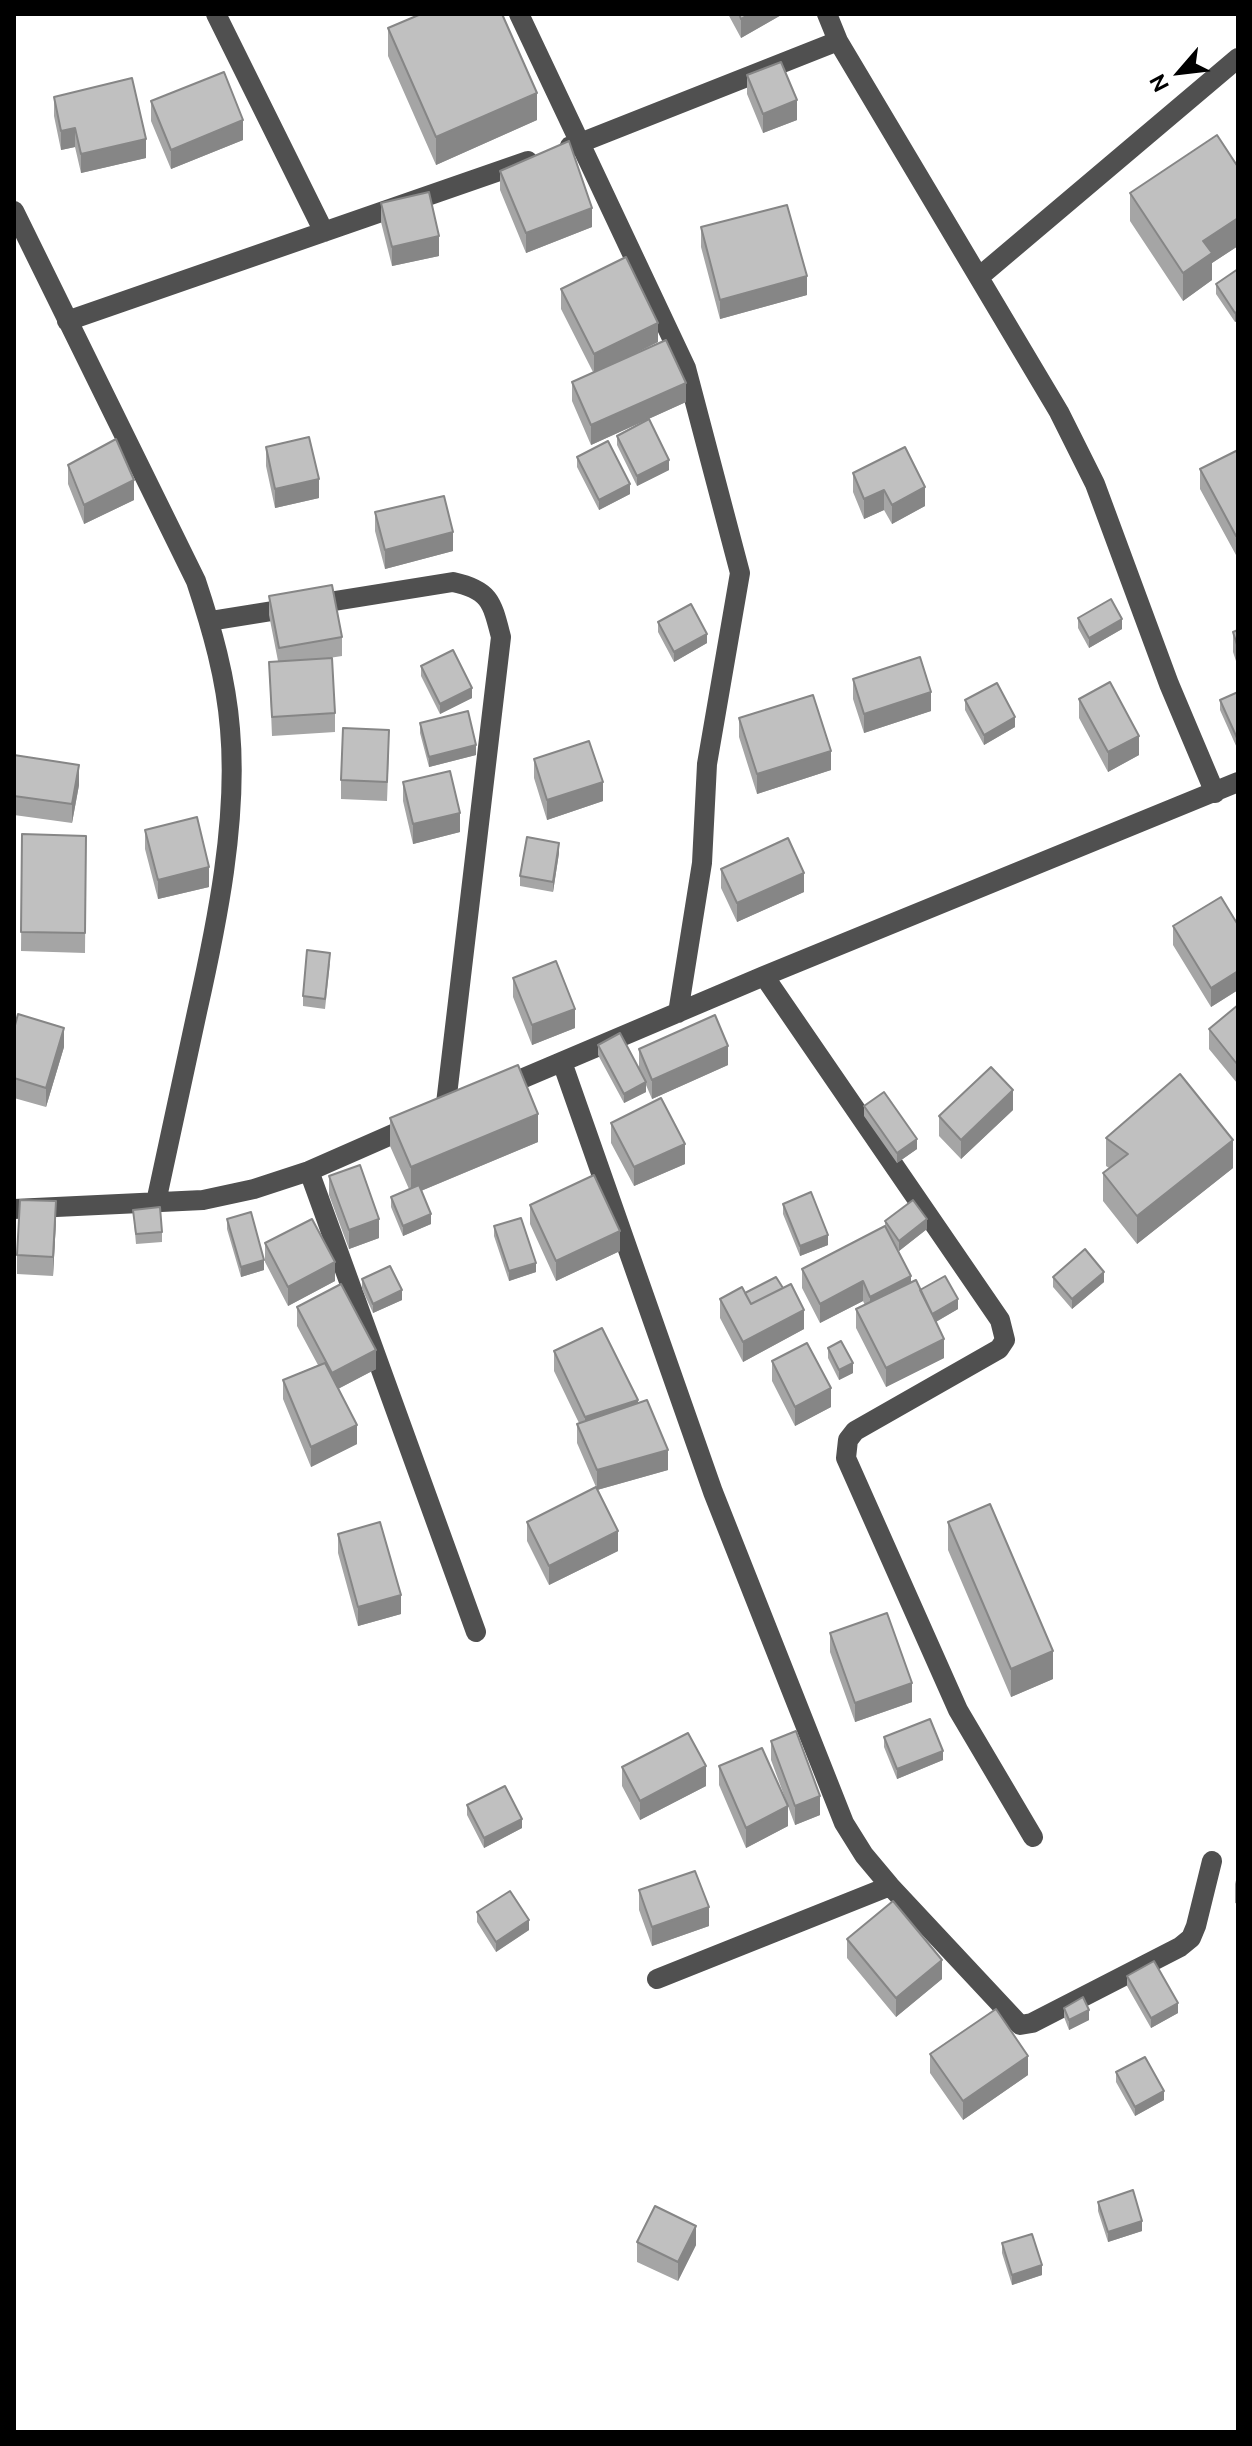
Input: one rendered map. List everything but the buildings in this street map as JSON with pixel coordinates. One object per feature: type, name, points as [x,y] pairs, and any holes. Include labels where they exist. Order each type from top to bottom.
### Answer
[{"type":"street","points":[[216,14],[324,232]]},
{"type":"street","points":[[519,14],[686,368],[740,573],[707,764],[702,863],[678,1013]]},
{"type":"street","points":[[827,14],[838,41],[1059,412],[1095,484],[1153,644],[1215,793]]},
{"type":"street","points":[[67,321],[580,143],[838,41]]},
{"type":"street","points":[[979,277],[1238,58]]},
{"type":"street","points":[[14,211],[196,581],[210,621],[221,669],[230,730],[229,808],[217,922],[156,1202]]},
{"type":"street","points":[[14,1209],[203,1200],[254,1189],[309,1171],[452,1109],[501,637],[493,607],[477,587],[453,582],[210,621]]},
{"type":"street","points":[[488,1093],[1238,782]]},
{"type":"street","points":[[764,976],[1000,1320],[1005,1340],[999,1349],[855,1431],[848,1440],[846,1458],[958,1710],[1033,1837]]},
{"type":"street","points":[[562,1062],[713,1492],[831,1793],[864,1855],[1020,2025],[1032,2023],[1180,1947],[1191,1938],[1212,1861]]},
{"type":"street","points":[[309,1171],[476,1632]]},
{"type":"street","points":[[657,1979],[890,1886]]}]
